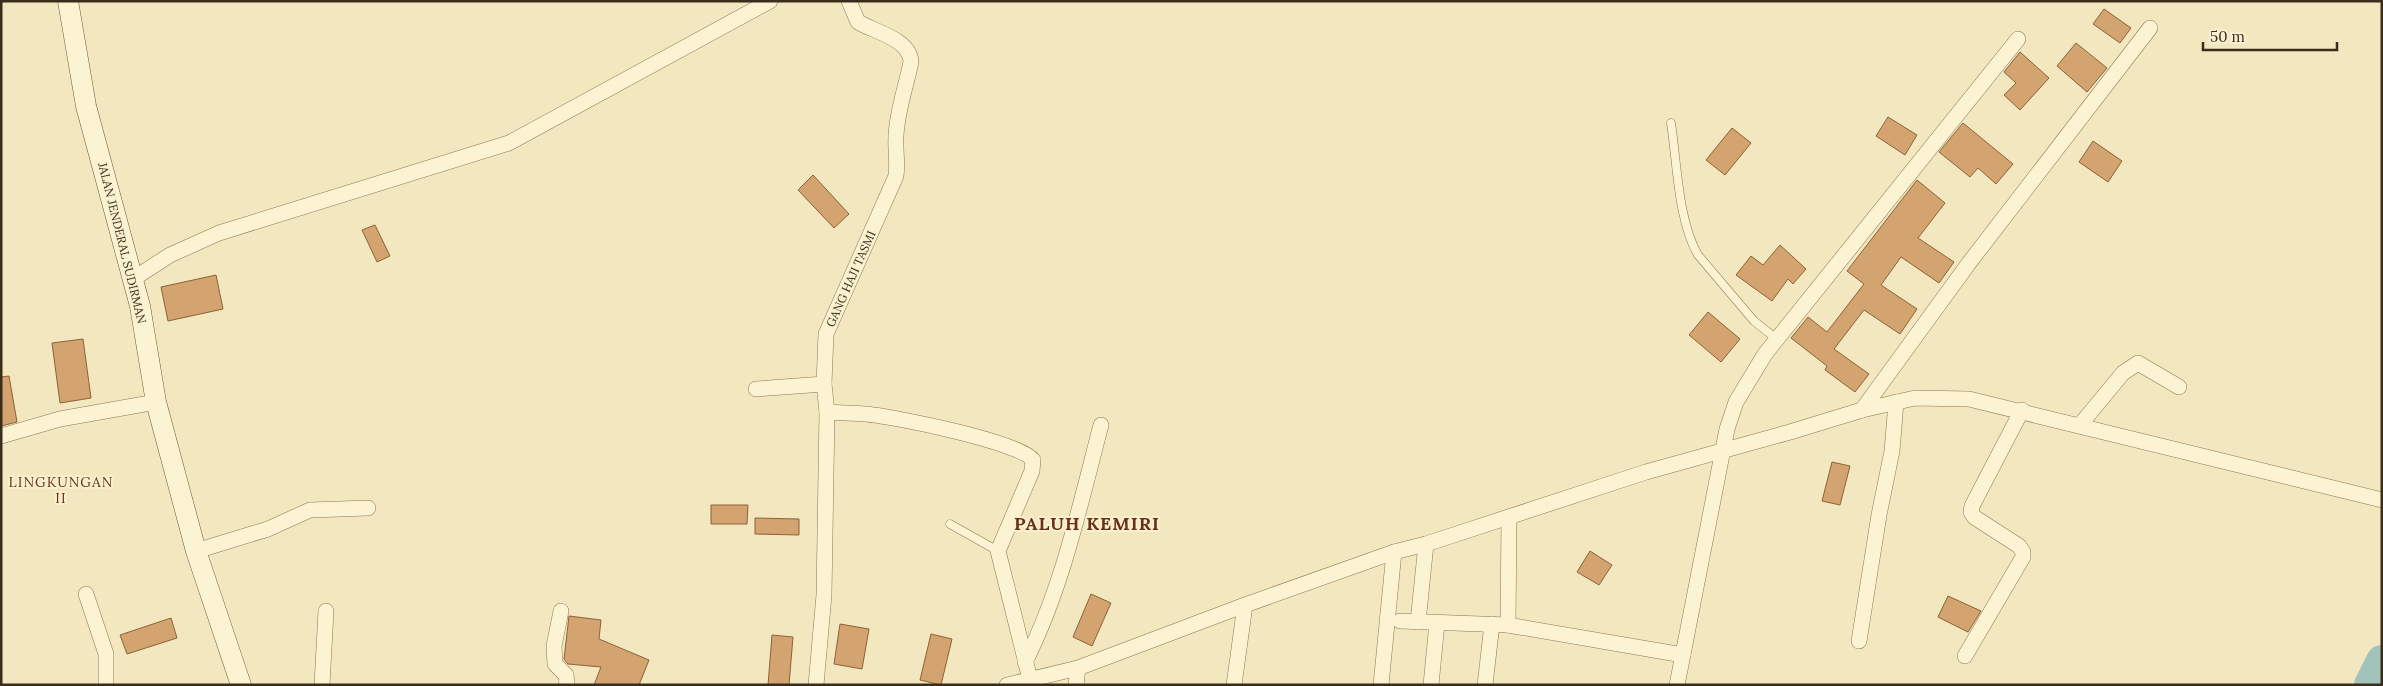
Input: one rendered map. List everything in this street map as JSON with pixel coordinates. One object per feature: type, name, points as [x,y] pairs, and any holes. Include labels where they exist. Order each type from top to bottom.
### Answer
[{"type":"main road","name":"JALAN JENDERAL SUDIRMAN","points":[[68,1],[86,106],[140,306],[156,402],[196,551],[241,685]]},
{"type":"street","points":[[133,279],[170,255],[219,234],[509,142],[770,1]]},
{"type":"street","name":"GANG HAJI TASMI","points":[[816,685],[824,595],[827,412],[824,384],[826,334],[896,176],[898,165],[896,137],[899,110],[911,62],[911,55],[905,46],[858,22],[849,1]]},
{"type":"street","points":[[1862,410],[1968,263],[2150,28]]},
{"type":"street","points":[[1677,685],[1722,451],[1736,402],[1752,373],[2018,39]]},
{"type":"street","points":[[2080,425],[2123,373],[2138,363],[2180,387]]},
{"type":"street","points":[[756,389],[824,384]]},
{"type":"street","points":[[1007,685],[1078,668],[1245,605],[1394,552],[1426,544],[1646,472],[1862,410],[1915,398],[1947,397],[1968,399],[2022,410],[2382,500]]},
{"type":"street","points":[[1,436],[60,419],[156,402]]},
{"type":"street","points":[[1859,641],[1879,514],[1892,452],[1896,402]]},
{"type":"street","points":[[1965,656],[2023,557],[2023,552],[2019,546],[1974,517],[1971,512],[1972,506],[2022,410]]},
{"type":"street","points":[[827,412],[866,414],[956,432],[1029,454],[1033,460],[1032,471],[998,551],[1030,679]]},
{"type":"street","points":[[1025,662],[1042,629],[1068,545],[1101,425]]},
{"type":"street","points":[[196,551],[268,529],[310,510],[368,508]]},
{"type":"street","points":[[1508,625],[1510,517]]},
{"type":"street","points":[[1418,622],[1426,544]]},
{"type":"street","points":[[1381,685],[1394,552]]},
{"type":"street","points":[[86,594],[106,654],[106,685]]},
{"type":"street","points":[[1234,685],[1245,605]]},
{"type":"street","points":[[322,685],[326,611]]},
{"type":"street","points":[[561,611],[554,646],[554,664],[566,675],[567,685]]},
{"type":"street","points":[[1400,620],[1508,625],[1683,655]]},
{"type":"street","points":[[1431,685],[1437,623]]},
{"type":"street","points":[[1485,685],[1492,624]]},
{"type":"street","points":[[1076,685],[1078,668]]},
{"type":"lane","points":[[1671,123],[1686,223],[1691,242],[1698,255],[1754,321],[1778,340]]},
{"type":"lane","points":[[950,524],[998,551]]},
{"type":"building","points":[[2104,9],[2131,28],[2120,43],[2093,24]]},
{"type":"building","points":[[2076,43],[2107,68],[2087,92],[2057,66]]},
{"type":"building","points":[[2020,52],[2049,78],[2020,110],[2004,95],[2016,83],[2004,72]]},
{"type":"building","points":[[1888,117],[1917,135],[1905,155],[1876,136]]},
{"type":"building","points":[[1963,123],[2013,164],[1996,184],[1978,168],[1970,177],[1939,152]]},
{"type":"building","points":[[1732,128],[1751,143],[1725,175],[1706,160]]},
{"type":"building","points":[[2093,141],[2122,161],[2108,182],[2079,162]]},
{"type":"building","points":[[813,175],[849,214],[834,228],[798,190]]},
{"type":"building","points":[[1917,180],[1945,203],[1918,238],[1954,262],[1939,283],[1901,257],[1881,285],[1917,309],[1900,334],[1864,310],[1834,349],[1869,374],[1855,392],[1825,370],[1827,366],[1791,338],[1808,317],[1827,332],[1864,284],[1847,271]]},
{"type":"building","points":[[375,225],[390,256],[377,262],[362,230]]},
{"type":"building","points":[[1780,245],[1806,269],[1793,284],[1788,279],[1772,301],[1736,275],[1751,256],[1763,265]]},
{"type":"building","points":[[216,275],[223,309],[168,321],[161,287]]},
{"type":"building","points":[[1708,312],[1740,339],[1721,362],[1689,335]]},
{"type":"building","points":[[83,339],[91,398],[60,403],[52,343]]},
{"type":"building","points":[[9,376],[17,422],[1,426],[1,377]]},
{"type":"building","points":[[1832,462],[1850,466],[1840,505],[1822,501]]},
{"type":"building","points":[[711,505],[748,505],[747,524],[711,524]]},
{"type":"building","points":[[755,518],[799,519],[799,535],[755,534]]},
{"type":"building","points":[[1590,551],[1612,565],[1599,585],[1577,572]]},
{"type":"building","points":[[1091,594],[1111,603],[1092,646],[1073,637]]},
{"type":"building","points":[[1948,596],[1981,611],[1968,632],[1938,617]]},
{"type":"building","points":[[569,616],[601,620],[599,639],[649,660],[639,685],[594,685],[601,667],[568,664],[564,659]]},
{"type":"building","points":[[171,618],[177,638],[127,654],[120,635]]},
{"type":"building","points":[[840,624],[869,629],[862,669],[834,664]]},
{"type":"building","points":[[931,634],[952,639],[941,685],[920,680]]},
{"type":"building","points":[[772,635],[793,637],[789,685],[768,685]]},
{"type":"waterway","points":[[2370,685],[2382,661]]},
{"type":"district","name":"LINGKUNGAN II","points":[[61,490]]},
{"type":"district","name":"PALUH KEMIRI","points":[[1087,524]]}]
